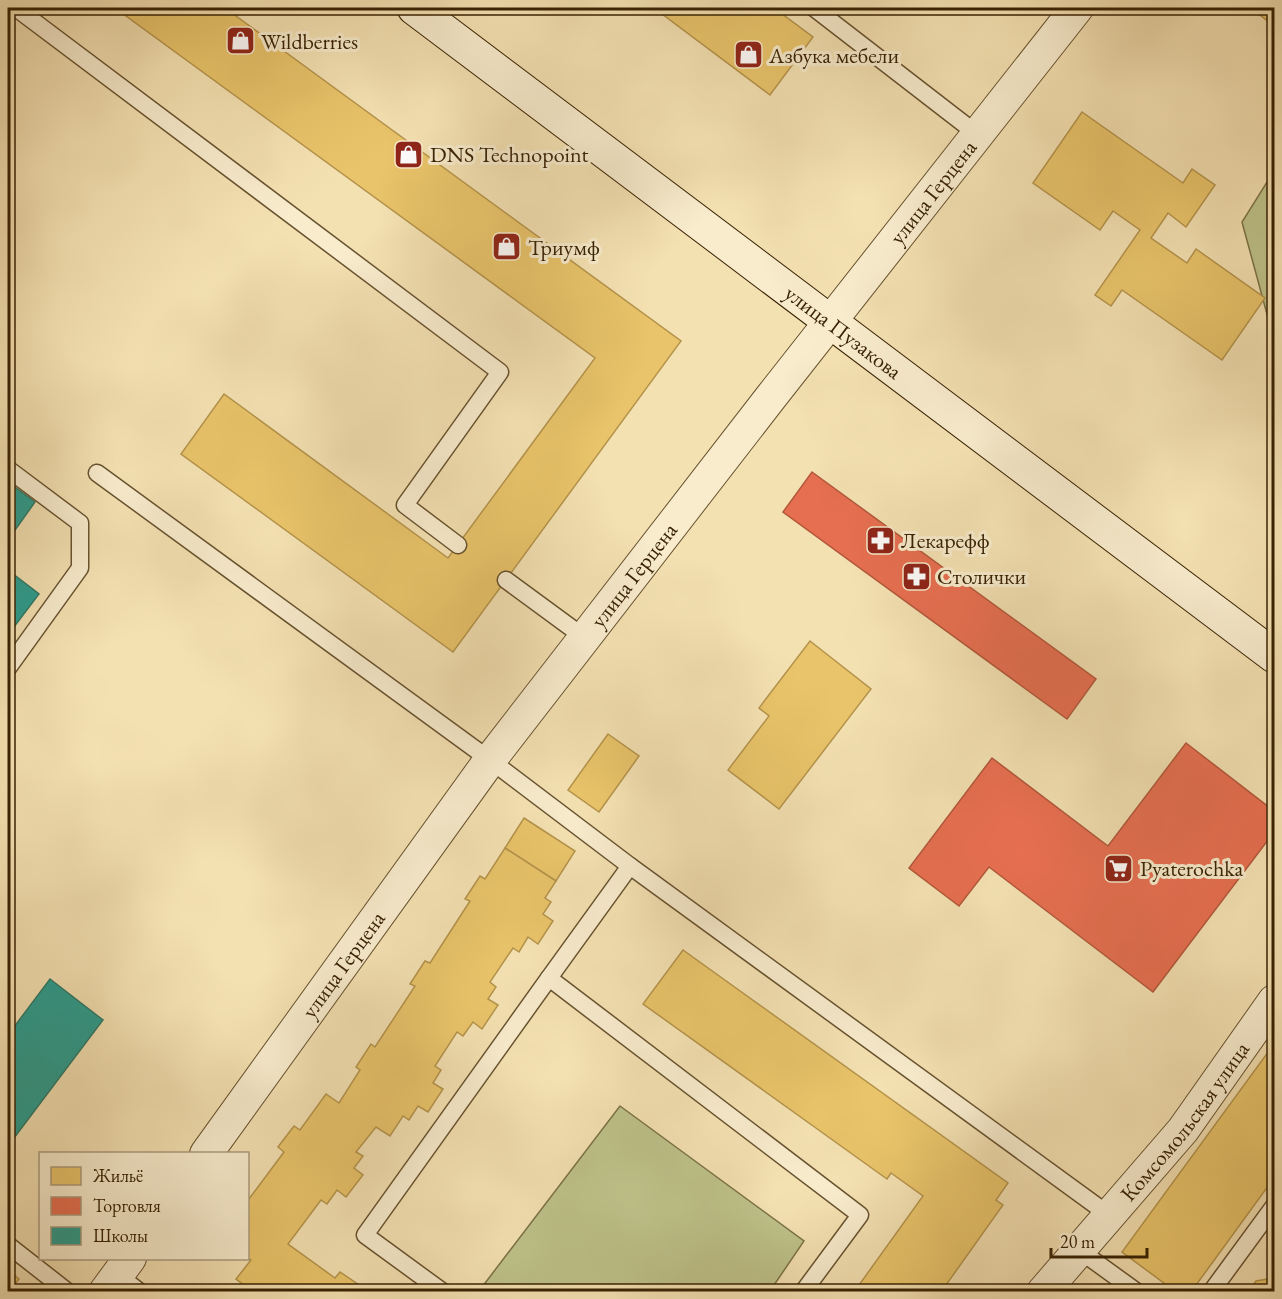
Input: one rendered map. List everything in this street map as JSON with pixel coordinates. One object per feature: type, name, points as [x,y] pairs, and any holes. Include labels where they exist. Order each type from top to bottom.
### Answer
[{"type":"street","name":"улица Пузакова","points":[[414,8],[1275,656]]},
{"type":"street","name":"улица Герцена","points":[[207,1152],[490,760],[830,321],[1077,8]]},
{"type":"street","name":"Комсомольская улица","points":[[1043,1292],[1183,1130],[1275,1001]]},
{"type":"lane","points":[[16,8],[500,372],[405,506],[458,545]]},
{"type":"lane","points":[[814,8],[977,134]]},
{"type":"lane","points":[[8,469],[80,523],[80,568],[8,668]]},
{"type":"lane","points":[[97,472],[490,760],[630,866],[1109,1215]]},
{"type":"lane","points":[[506,580],[585,638]]},
{"type":"lane","points":[[443,1292],[365,1234],[630,866]]},
{"type":"lane","points":[[549,978],[861,1215],[803,1292]]},
{"type":"lane","points":[[1211,1292],[1275,1206]]},
{"type":"lane","points":[[8,1245],[68,1292]]},
{"type":"lane","points":[[1079,1250],[1137,1292]]},
{"type":"green space","points":[[1274,171],[1274,340],[1242,222]]},
{"type":"green space","points":[[620,1106],[804,1241],[770,1291],[479,1291]]},
{"type":"building: Жильё","points":[[115,8],[225,8],[681,341],[453,652],[181,454],[224,394],[448,558],[595,358]]},
{"type":"building: Жильё","points":[[654,8],[774,8],[813,37],[770,95]]},
{"type":"building: Жильё","points":[[1251,8],[1274,8],[1274,26]]},
{"type":"building: Жильё","points":[[1082,112],[1183,183],[1192,169],[1215,185],[1186,227],[1168,213],[1151,238],[1187,263],[1196,249],[1265,298],[1222,360],[1122,290],[1111,306],[1095,295],[1140,230],[1113,211],[1100,230],[1033,183]]},
{"type":"building: Жильё","points":[[810,641],[871,689],[779,809],[728,770],[769,716],[759,708]]},
{"type":"building: Жильё","points":[[608,734],[639,756],[599,812],[568,790]]},
{"type":"building: Жильё","points":[[524,818],[575,851],[556,881],[505,848]]},
{"type":"building: Жильё","points":[[505,848],[556,881],[545,898],[551,902],[543,914],[553,921],[538,944],[528,937],[519,952],[513,948],[490,982],[496,987],[488,999],[498,1005],[482,1029],[473,1022],[463,1036],[457,1032],[435,1066],[441,1070],[433,1083],[443,1089],[428,1112],[418,1106],[409,1120],[403,1116],[390,1136],[376,1127],[356,1152],[363,1156],[354,1168],[363,1175],[346,1197],[337,1190],[327,1204],[321,1200],[288,1244],[335,1278],[340,1272],[362,1287],[359,1292],[253,1292],[236,1279],[251,1260],[249,1259],[249,1199],[284,1152],[278,1147],[294,1126],[300,1130],[326,1094],[339,1103],[360,1070],[356,1067],[371,1044],[375,1047],[415,986],[410,984],[425,961],[430,963],[470,901],[465,899],[480,876],[485,879]]},
{"type":"building: Жильё","points":[[683,950],[1008,1183],[996,1200],[1003,1205],[941,1292],[854,1292],[923,1196],[891,1173],[887,1179],[643,1004]]},
{"type":"building: Жильё","points":[[1274,1044],[1274,1178],[1191,1292],[1176,1292],[1122,1252]]},
{"type":"building: Жильё","points":[[8,1269],[19,1279],[9,1292],[8,1292]]},
{"type":"building: Жильё","points":[[1274,1278],[1274,1292],[1249,1292],[1256,1281]]},
{"type":"building: Торговля","points":[[812,472],[1096,679],[1067,719],[783,512]]},
{"type":"building: Торговля","name":"Pyaterochka","points":[[1186,743],[1274,811],[1274,832],[1153,992],[989,867],[959,906],[909,868],[992,758],[1108,846]]},
{"type":"building: Школы","points":[[8,482],[35,502],[8,540]]},
{"type":"building: Школы","points":[[8,570],[39,594],[14,627],[8,622]]},
{"type":"building: Школы","points":[[50,979],[103,1020],[8,1146],[8,1035]]},
{"type":"place","name":"Wildberries","points":[[240,41]]},
{"type":"place","name":"Азбука мебели","points":[[748,55]]},
{"type":"place","name":"DNS Technopoint","points":[[409,154]]},
{"type":"place","name":"Триумф","points":[[507,247]]},
{"type":"place","name":"Лекарефф","points":[[880,540]]},
{"type":"place","name":"Столички","points":[[916,576]]},
{"type":"place","name":"Pyaterochka","points":[[1119,868]]}]
